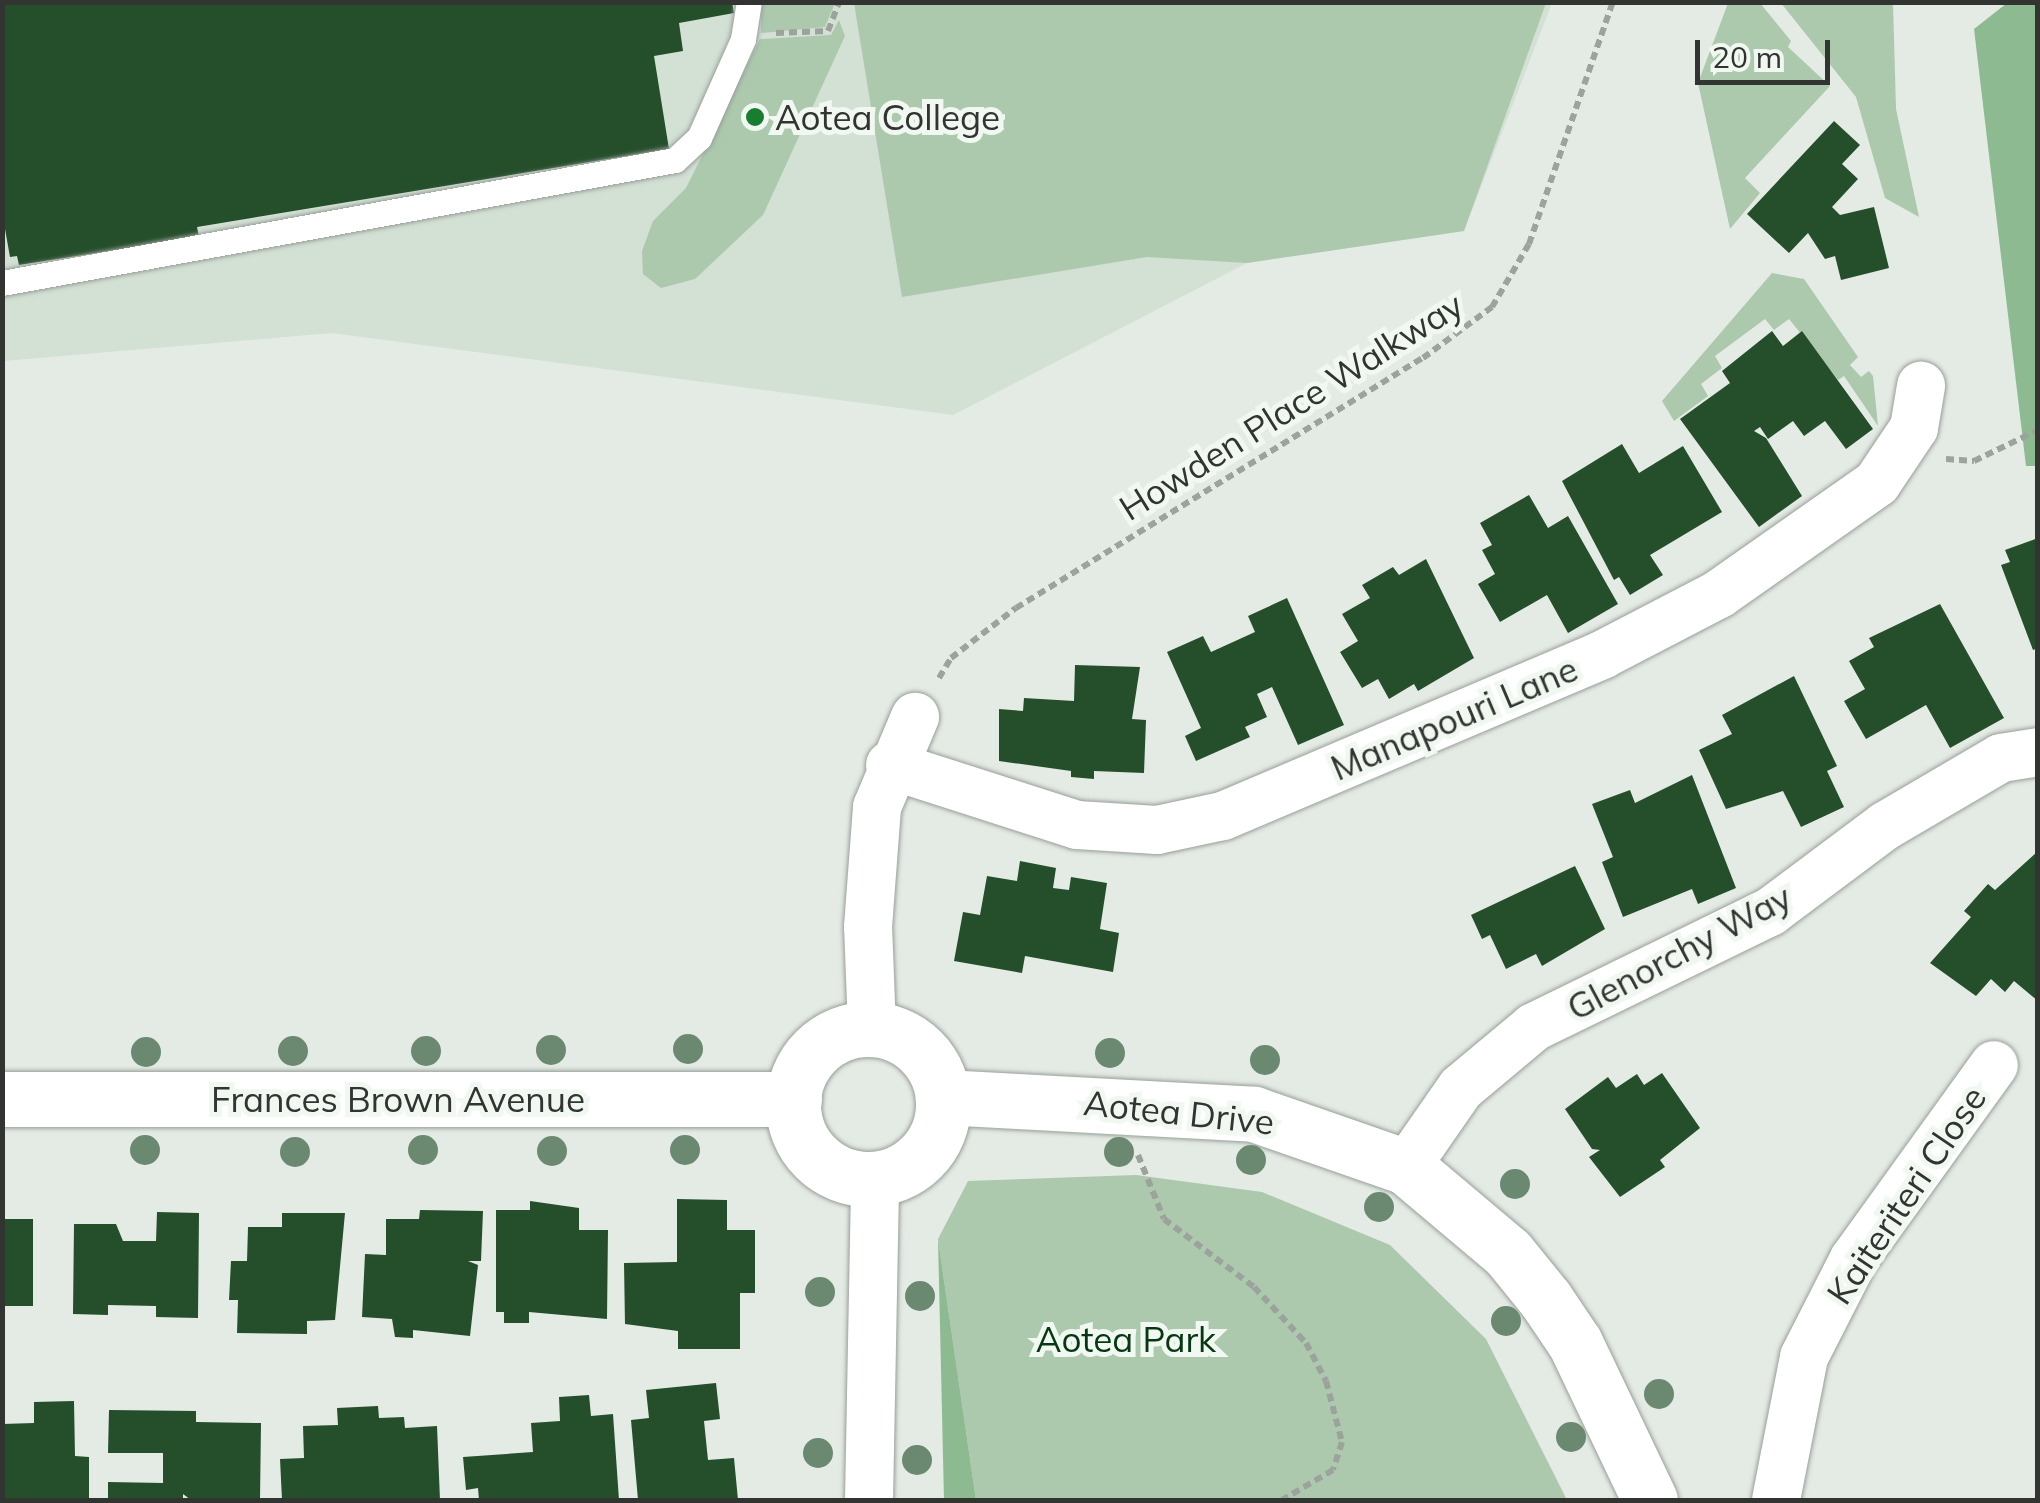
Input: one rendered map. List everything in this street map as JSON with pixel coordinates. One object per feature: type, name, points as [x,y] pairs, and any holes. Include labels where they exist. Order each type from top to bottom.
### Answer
[{"type":"street","name":"Manapouri Lane","points":[[890,765],[1076,824],[1157,830],[1223,816],[1602,655],[1719,594],[1846,509],[1900,456],[1914,428],[1920,386]]},
{"type":"street","points":[[872,1029],[870,864],[890,765],[915,718]]},
{"type":"street","name":"Glenorchy Way","points":[[1406,1167],[1461,1088],[1534,1027],[1770,912],[1924,802],[2002,758],[2038,752]]},
{"type":"street","points":[[872,1029],[893,1033],[928,1057],[943,1096],[933,1142],[908,1167],[875,1179],[832,1170],[815,1157],[798,1130],[794,1099],[797,1080],[818,1048],[834,1037],[872,1029]]},
{"type":"street","name":"Kaiteriteri Close","points":[[1776,1500],[1812,1341],[1854,1259],[1994,1065]]},
{"type":"street","name":"Aotea Drive","points":[[943,1096],[1145,1104],[1254,1114],[1406,1167],[1508,1253],[1546,1300],[1575,1344],[1650,1500]]},
{"type":"street","name":"Frances Brown Avenue","points":[[2,1100],[794,1099]]},
{"type":"street","points":[[869,1500],[875,1179]]},
{"type":"lane","points":[[2,282],[675,160],[699,138],[745,34],[749,2]]},
{"type":"path","points":[[745,34],[828,31],[839,2]]},
{"type":"path","name":"Howden Place Walkway","points":[[915,718],[951,658],[1016,608],[1423,358],[1492,306],[1529,244],[1613,2]]},
{"type":"path","points":[[1900,456],[1974,461],[2038,430]]},
{"type":"path","points":[[1145,1104],[1137,1160],[1164,1219],[1254,1287],[1306,1343],[1326,1381],[1342,1442],[1332,1470],[1282,1500]]},
{"type":"shaded area","name":"Aotea College","points":[[3,3],[1552,3],[1464,231],[1247,263],[953,415],[332,333],[3,361]]},
{"type":"green space","points":[[854,2],[1546,3],[1464,231],[1247,263],[1147,257],[902,297]]},
{"type":"green space","points":[[761,3],[835,3],[825,27],[761,33]]},
{"type":"green space","points":[[1728,3],[1760,3],[1791,41],[1788,47],[1830,86],[1745,178],[1760,193],[1730,229],[1698,83]]},
{"type":"green space","points":[[1781,3],[1893,3],[1896,109],[1919,217],[1885,198],[1856,97]]},
{"type":"green space","points":[[2007,3],[2037,3],[2037,466],[2026,466],[1974,29]]},
{"type":"green space","points":[[839,20],[845,36],[763,215],[695,279],[661,288],[643,274],[642,251],[653,221],[686,188],[760,39],[831,35]]},
{"type":"green space","points":[[1772,273],[1804,279],[1858,357],[1850,365],[1861,377],[1869,371],[1873,376],[1878,426],[1844,376],[1838,380],[1789,319],[1774,330],[1765,319],[1715,356],[1722,368],[1701,384],[1708,396],[1674,421],[1662,401]]},
{"type":"green space","name":"Aotea Park","points":[[1136,1175],[1262,1192],[1390,1245],[1486,1339],[1567,1500],[976,1500],[938,1239],[968,1181]]},
{"type":"green space","points":[[938,1239],[976,1500],[944,1500]]},
{"type":"building","points":[[2,2],[732,2],[734,13],[679,23],[683,51],[654,56],[669,149],[197,227],[199,237],[19,265],[17,256],[10,257],[2,212]]},
{"type":"building","points":[[1834,121],[1860,145],[1842,164],[1858,179],[1832,207],[1840,215],[1874,207],[1889,268],[1841,280],[1835,256],[1825,259],[1808,233],[1789,253],[1747,214]]},
{"type":"building","points":[[1772,331],[1783,346],[1802,331],[1873,429],[1846,449],[1825,421],[1804,436],[1793,421],[1768,439],[1760,427],[1754,431],[1766,438],[1802,496],[1759,527],[1680,419],[1730,383],[1722,371]]},
{"type":"building","points":[[1622,444],[1639,473],[1683,446],[1722,512],[1650,555],[1663,575],[1630,595],[1619,577],[1614,580],[1562,481]]},
{"type":"building","points":[[1529,495],[1548,528],[1568,516],[1618,604],[1568,633],[1547,595],[1500,622],[1478,584],[1495,574],[1482,550],[1492,545],[1480,523]]},
{"type":"building","points":[[2038,538],[2038,648],[2033,650],[2001,565],[2010,562],[2005,550]]},
{"type":"building","points":[[1426,559],[1474,658],[1418,691],[1414,684],[1389,699],[1378,679],[1362,688],[1340,652],[1358,641],[1342,614],[1370,598],[1362,585],[1393,567],[1399,575]]},
{"type":"building","points":[[1287,598],[1344,725],[1298,745],[1272,687],[1257,694],[1267,717],[1245,727],[1250,737],[1196,761],[1185,736],[1201,728],[1167,652],[1203,636],[1211,652],[1255,632],[1248,616]]},
{"type":"building","points":[[1940,604],[2004,718],[1950,748],[1926,705],[1866,739],[1844,701],[1865,689],[1849,661],[1874,647],[1869,638]]},
{"type":"building","points":[[1075,665],[1140,667],[1132,719],[1146,720],[1144,773],[1094,771],[1094,779],[1071,777],[1071,771],[999,761],[999,709],[1023,711],[1024,698],[1074,701]]},
{"type":"building","points":[[1794,676],[1837,766],[1827,771],[1844,807],[1801,827],[1783,791],[1726,809],[1699,750],[1732,734],[1722,715]]},
{"type":"building","points":[[1692,775],[1736,888],[1698,904],[1692,889],[1623,917],[1602,862],[1613,857],[1592,804],[1630,790],[1635,803]]},
{"type":"building","points":[[2038,851],[2038,1001],[2014,981],[2005,992],[1991,979],[1976,996],[1930,963],[1971,917],[1964,911],[1988,884],[1995,890]]},
{"type":"building","points":[[1020,861],[1056,868],[1053,888],[1069,890],[1071,877],[1107,883],[1100,929],[1119,933],[1113,972],[1025,956],[1022,973],[954,961],[963,912],[980,915],[987,876],[1017,881]]},
{"type":"building","points":[[1575,866],[1605,929],[1542,966],[1536,954],[1506,969],[1490,935],[1482,939],[1471,915]]},
{"type":"building","points":[[1662,1073],[1700,1128],[1660,1160],[1665,1167],[1620,1197],[1589,1157],[1600,1150],[1592,1149],[1565,1109],[1608,1077],[1616,1088],[1637,1074],[1644,1085]]},
{"type":"building","points":[[677,1199],[727,1200],[727,1230],[755,1230],[755,1293],[740,1293],[740,1349],[678,1349],[678,1331],[625,1324],[624,1263],[677,1262]]},
{"type":"building","points":[[530,1201],[579,1208],[579,1230],[608,1230],[607,1319],[529,1312],[529,1323],[504,1323],[504,1312],[496,1312],[496,1210],[530,1210]]},
{"type":"building","points":[[420,1210],[483,1211],[481,1261],[468,1261],[478,1265],[470,1336],[413,1330],[413,1338],[395,1337],[392,1319],[362,1317],[365,1254],[386,1255],[386,1219],[419,1219]]},
{"type":"building","points":[[157,1212],[199,1213],[198,1318],[156,1317],[156,1306],[108,1305],[108,1315],[73,1314],[74,1224],[116,1224],[123,1241],[156,1241]]},
{"type":"building","points":[[282,1213],[345,1213],[335,1320],[307,1321],[307,1334],[237,1333],[238,1300],[229,1300],[231,1261],[247,1261],[248,1227],[282,1227]]},
{"type":"building","points":[[2,1219],[33,1219],[33,1306],[2,1306]]},
{"type":"building","points":[[716,1383],[720,1419],[704,1421],[708,1460],[734,1458],[738,1500],[638,1500],[631,1420],[649,1418],[646,1390]]},
{"type":"building","points":[[589,1395],[591,1416],[613,1414],[619,1500],[479,1500],[478,1488],[466,1490],[463,1457],[533,1452],[531,1423],[560,1421],[559,1397]]},
{"type":"building","points":[[74,1401],[75,1456],[89,1457],[89,1500],[2,1500],[2,1424],[34,1423],[34,1402]]},
{"type":"building","points":[[378,1406],[379,1418],[404,1417],[405,1428],[437,1426],[440,1500],[282,1500],[280,1459],[304,1458],[303,1426],[338,1425],[337,1408]]},
{"type":"building","points":[[109,1410],[196,1411],[196,1422],[261,1423],[260,1500],[191,1500],[183,1494],[183,1500],[108,1500],[108,1482],[163,1483],[163,1453],[108,1453]]},
{"type":"place","name":"Aotea College","points":[[755,117]]}]
